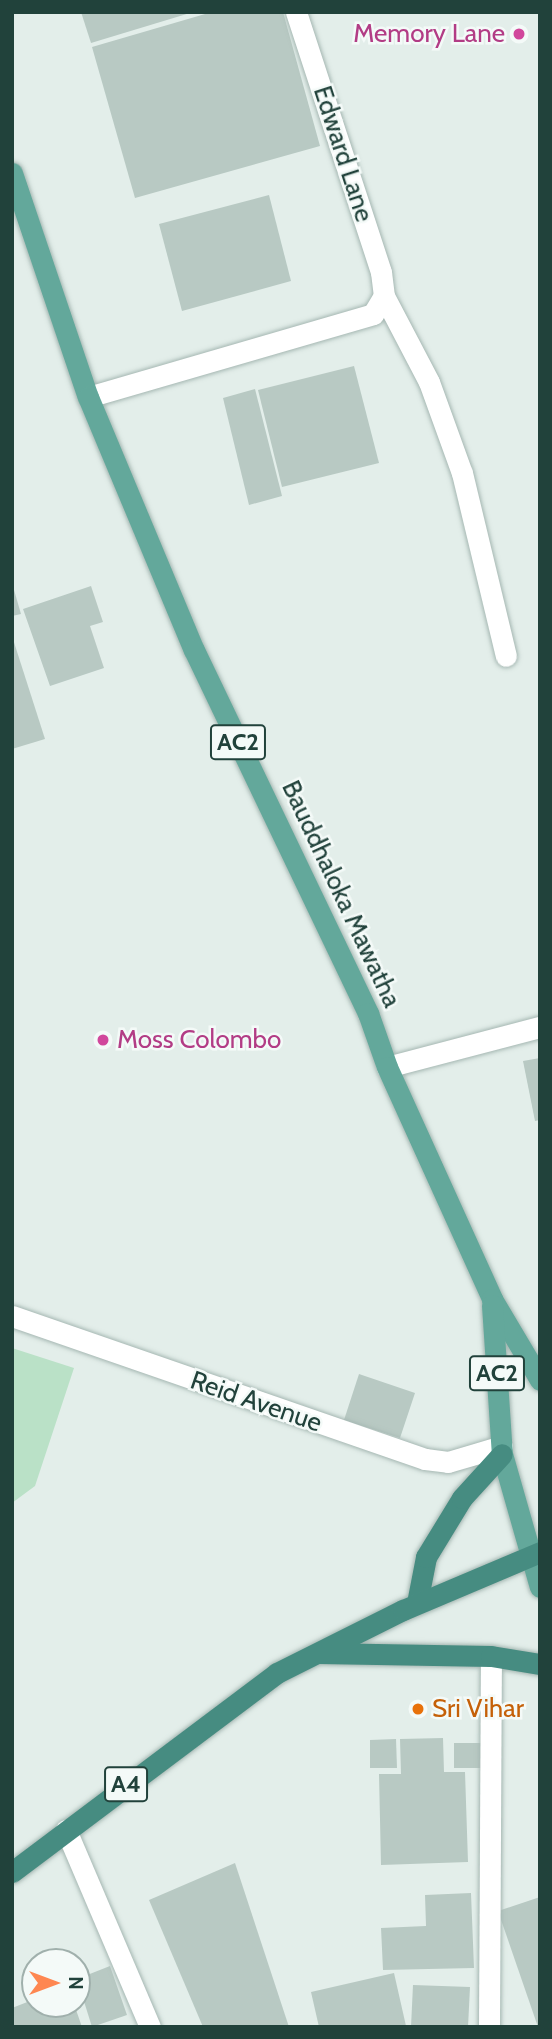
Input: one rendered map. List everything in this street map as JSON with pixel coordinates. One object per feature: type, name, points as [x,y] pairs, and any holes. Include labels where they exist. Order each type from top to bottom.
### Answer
[{"type":"highway","points":[[417,1603],[426,1558],[461,1498],[502,1450]]},
{"type":"highway","name":"A4","points":[[12,1872],[241,1697],[317,1653],[417,1603],[536,1553]]},
{"type":"highway","points":[[317,1653],[491,1656],[540,1664]]},
{"type":"main road","name":"Bauddhaloka Mawatha","points":[[12,173],[88,397],[194,650],[368,1013],[387,1067],[492,1299],[540,1380]]},
{"type":"main road","name":"Bauddhaloka Mawatha","points":[[492,1299],[502,1450],[517,1518],[536,1553],[540,1587]]},
{"type":"street","name":"Edward Lane","points":[[296,12],[381,272],[384,296],[429,382],[461,473],[506,656]]},
{"type":"street","points":[[88,397],[373,314],[384,296]]},
{"type":"street","points":[[387,1067],[540,1027]]},
{"type":"street","name":"Reid Avenue","points":[[12,1316],[425,1459],[448,1462],[502,1450]]},
{"type":"street","points":[[489,2027],[491,1656]]},
{"type":"street","points":[[66,1830],[150,2027]]},
{"type":"green space","points":[[12,1348],[74,1368],[35,1486],[12,1503]]},
{"type":"building","points":[[81,12],[190,12],[190,13],[91,43]]},
{"type":"building","points":[[212,12],[283,12],[320,146],[135,198],[92,47]]},
{"type":"building","points":[[269,195],[291,281],[182,311],[159,224]]},
{"type":"building","points":[[354,366],[379,463],[282,487],[258,390]]},
{"type":"building","points":[[255,389],[282,496],[249,505],[223,398]]},
{"type":"building","points":[[12,583],[21,614],[12,616]]},
{"type":"building","points":[[91,586],[103,622],[90,626],[104,668],[50,686],[23,609]]},
{"type":"building","points":[[12,636],[45,739],[12,749]]},
{"type":"building","points":[[540,1058],[540,1120],[535,1121],[523,1061]]},
{"type":"building","points":[[359,1374],[415,1393],[400,1438],[344,1420]]},
{"type":"building","points":[[443,1738],[444,1772],[465,1772],[468,1862],[381,1865],[379,1774],[401,1774],[400,1739]]},
{"type":"building","points":[[396,1739],[397,1768],[370,1768],[370,1740]]},
{"type":"building","points":[[454,1743],[488,1743],[487,1768],[454,1768]]},
{"type":"building","points":[[235,1863],[289,2027],[203,2027],[149,1900]]},
{"type":"building","points":[[471,1893],[474,1968],[383,1970],[381,1928],[426,1926],[425,1895]]},
{"type":"building","points":[[540,1897],[540,2027],[538,2027],[498,1911]]},
{"type":"building","points":[[110,1966],[127,2015],[92,2027],[89,2018],[91,1973]]},
{"type":"building","points":[[394,1973],[406,2026],[319,2027],[311,1992]]},
{"type":"building","points":[[413,1985],[470,1987],[468,2027],[411,2027]]},
{"type":"building","points":[[21,2004],[21,2018],[79,2018],[82,2027],[14,2027],[12,2008]]},
{"type":"place","name":"Memory Lane","points":[[519,34]]},
{"type":"place","name":"Moss Colombo","points":[[103,1040]]},
{"type":"place","name":"Sri Vihar","points":[[418,1709]]}]
